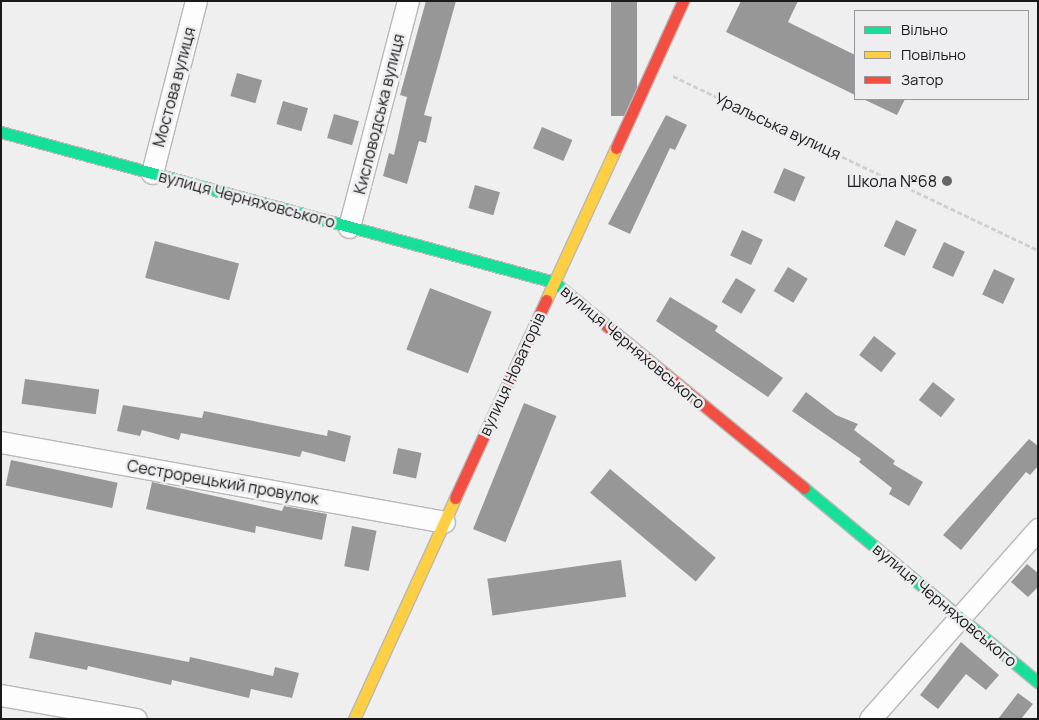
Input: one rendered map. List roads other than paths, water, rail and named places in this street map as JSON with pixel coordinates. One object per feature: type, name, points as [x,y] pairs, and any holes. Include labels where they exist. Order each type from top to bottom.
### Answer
[{"type":"street","name":"Мостова вулиця","points":[[152,173],[196,1]]},
{"type":"street","name":"Кисловодська вулиця","points":[[349,226],[408,1]]},
{"type":"street","name":"вулиця Новаторів","points":[[354,719],[683,1]]},
{"type":"street","name":"вулиця Черняховського","points":[[1,132],[554,282],[1038,682]]},
{"type":"street","name":"Сестрорецький провулок","points":[[1,442],[444,522]]},
{"type":"street","points":[[870,719],[1038,529]]},
{"type":"street","points":[[1,694],[136,719]]},
{"type":"place","name":"Школа №68","points":[[947,181]]}]
